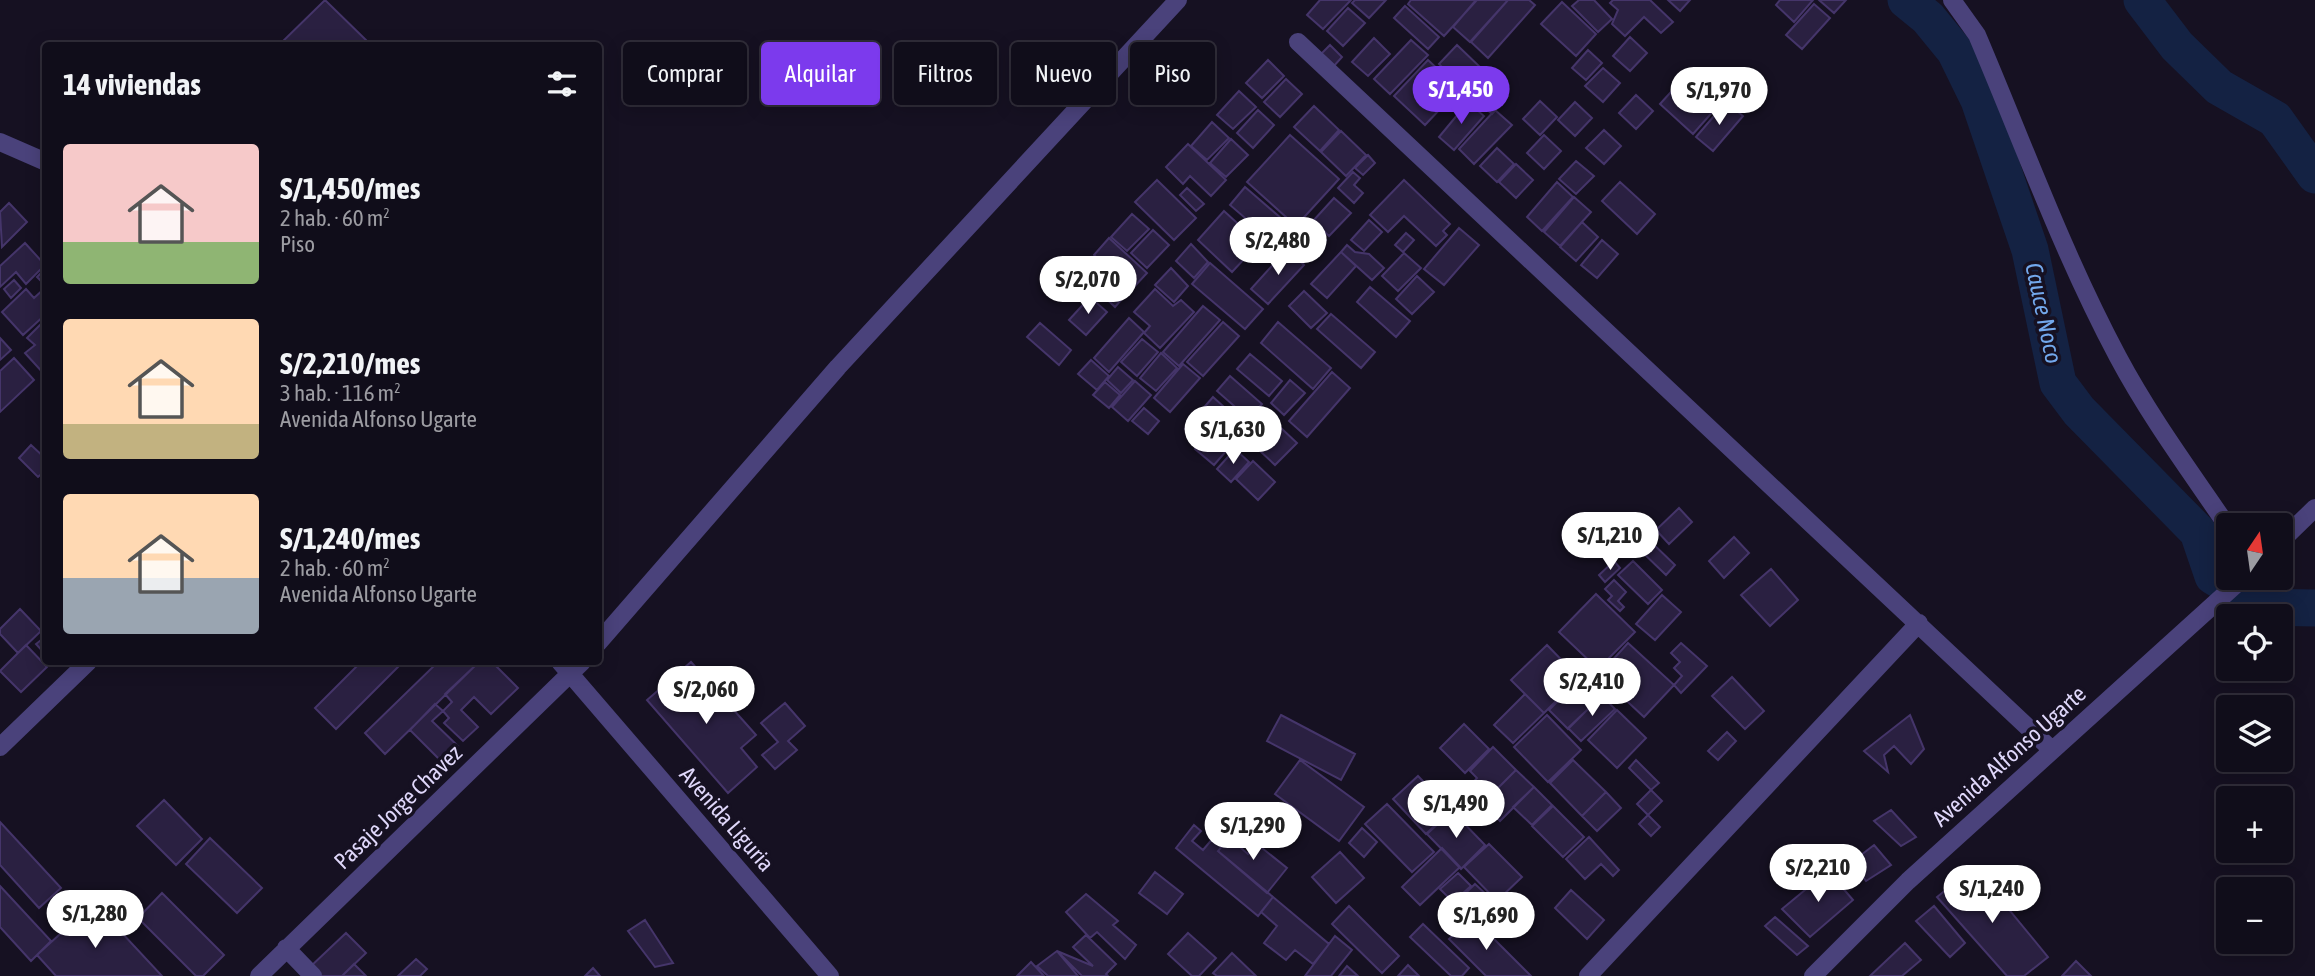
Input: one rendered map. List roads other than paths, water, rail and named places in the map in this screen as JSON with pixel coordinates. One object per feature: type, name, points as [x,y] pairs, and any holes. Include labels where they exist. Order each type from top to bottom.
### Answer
[{"type":"street","points":[[602,638],[838,367],[1178,0]]},
{"type":"street","points":[[1952,0],[1977,35],[2079,278],[2119,359],[2163,433],[2218,513]]},
{"type":"street","points":[[1298,42],[2051,749]]},
{"type":"street","points":[[0,142],[42,160]]},
{"type":"street","points":[[2293,529],[2315,508]]},
{"type":"street","name":"Avenida Alfonso Ugarte","points":[[1813,976],[1908,881],[2230,590]]},
{"type":"street","points":[[1588,976],[1919,623]]},
{"type":"street","points":[[0,747],[85,665]]},
{"type":"street","name":"Pasaje Jorge Chavez","points":[[259,976],[571,666]]},
{"type":"street","name":"Avenida Liguria","points":[[571,666],[830,976]]},
{"type":"street","points":[[286,948],[313,976]]},
{"type":"waterway","name":"Cauce Noco","points":[[1906,0],[1928,18],[1955,51],[1979,100],[2030,250],[2058,383],[2079,411],[2198,532],[2213,576],[2265,607],[2315,608]]},
{"type":"waterway","points":[[2142,0],[2177,46],[2219,87],[2275,119],[2315,175]]}]
